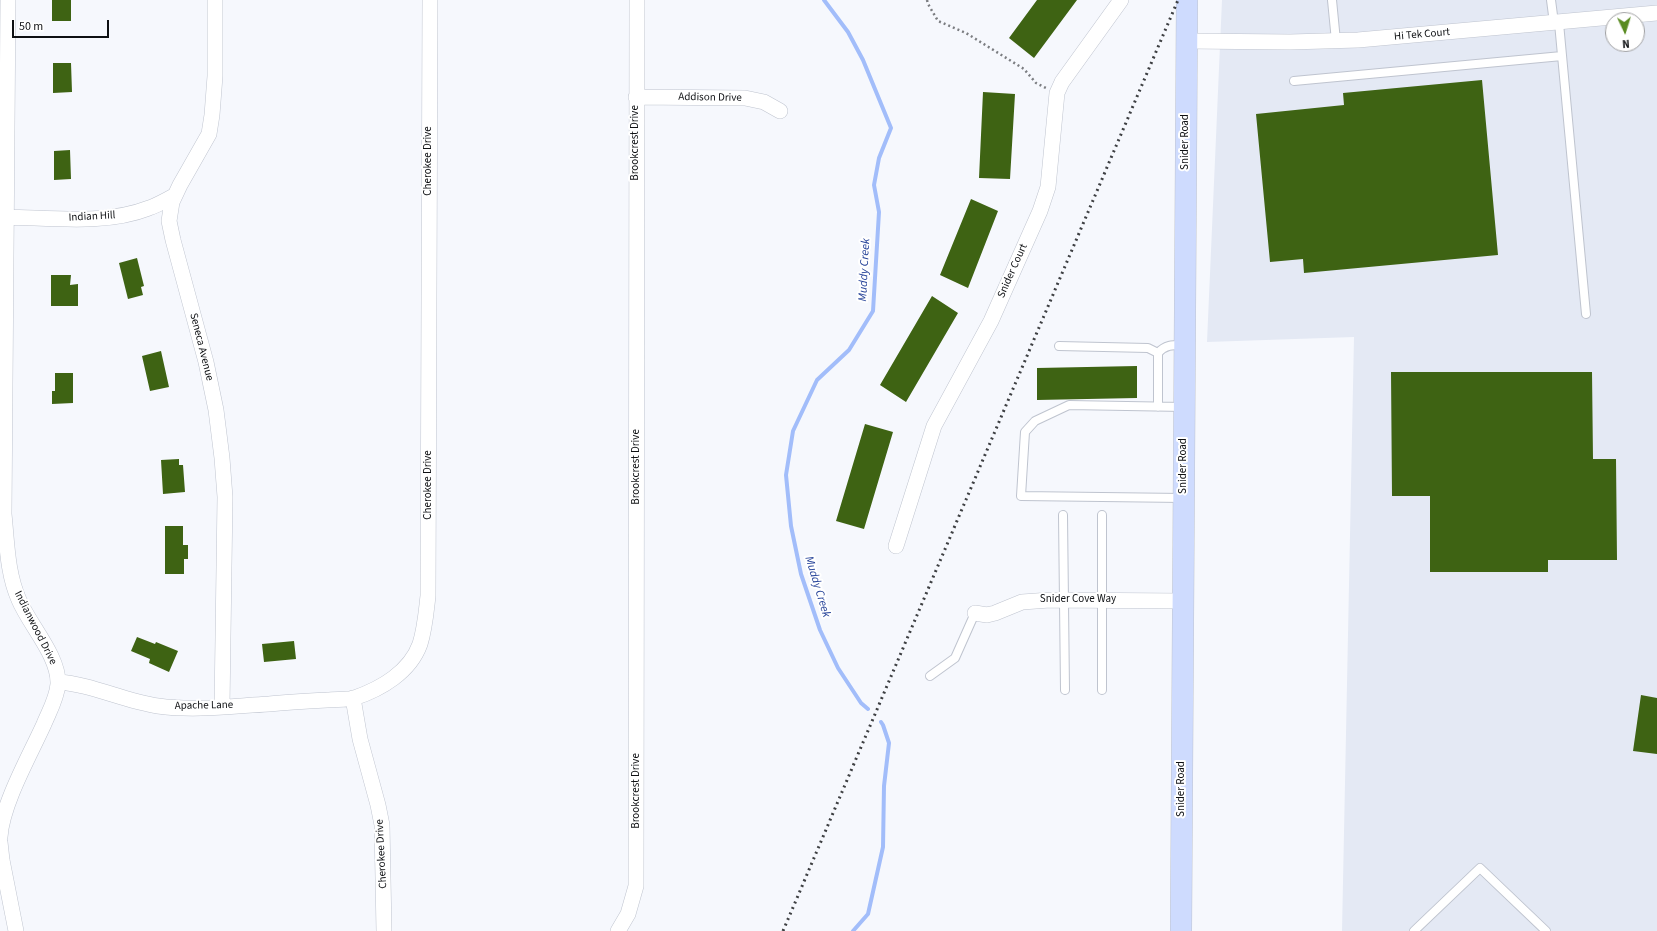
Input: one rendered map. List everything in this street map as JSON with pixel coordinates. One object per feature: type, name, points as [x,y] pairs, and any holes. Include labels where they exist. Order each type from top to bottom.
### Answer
[{"type":"street","name":"Indianwood Drive","points":[[0,837],[5,813],[56,695],[58,682],[53,659],[19,600],[12,581],[4,514],[8,0]]},
{"type":"street","name":"Seneca Avenue","points":[[215,0],[215,76],[209,134],[174,196],[169,221],[171,234],[206,362],[216,410],[222,458],[225,512],[222,707]]},
{"type":"street","name":"Cherokee Drive","points":[[384,931],[382,825],[360,739],[353,698],[387,683],[403,670],[409,663],[419,645],[425,626],[428,596],[430,0]]},
{"type":"street","name":"Brookcrest Drive","points":[[618,931],[628,914],[636,886],[637,0]]},
{"type":"street","name":"Snider Court","points":[[896,546],[934,426],[991,321],[1040,211],[1048,187],[1057,93],[1062,82],[1122,0]]},
{"type":"street","name":"Snider Road","points":[[1181,931],[1187,0]]},
{"type":"street","name":"Hi Tek Court","points":[[1186,42],[1336,41],[1657,13]]},
{"type":"street","name":"Addison Drive","points":[[636,97],[745,98],[764,102],[780,111]]},
{"type":"street","name":"Indian Hill","points":[[7,217],[83,218],[112,216],[149,208],[174,196]]},
{"type":"street","name":"Snider Cove Way","points":[[975,613],[987,615],[995,614],[1022,602],[1063,600],[1183,601]]},
{"type":"street","name":"Apache Lane","points":[[58,682],[70,683],[130,701],[159,706],[188,708],[353,698]]},
{"type":"street","points":[[0,842],[2,860],[16,931]]},
{"type":"lane","points":[[1332,0],[1336,41]]},
{"type":"lane","points":[[1551,0],[1562,56],[1586,314]]},
{"type":"lane","points":[[1294,80],[1562,56]]},
{"type":"lane","points":[[1158,407],[1158,352],[1163,347],[1169,345],[1185,345]]},
{"type":"lane","points":[[1059,346],[1148,348],[1158,352]]},
{"type":"lane","points":[[1184,407],[1069,405],[1035,421],[1025,432],[1021,496],[1184,498]]},
{"type":"lane","points":[[1063,515],[1064,690]]},
{"type":"lane","points":[[1102,515],[1102,690]]},
{"type":"lane","points":[[930,676],[955,658],[975,613]]},
{"type":"lane","points":[[1414,931],[1480,868],[1546,931]]},
{"type":"path","points":[[927,0],[938,21],[966,33],[1024,69],[1036,82],[1057,93]]},
{"type":"shaded area","points":[[1222,0],[1657,0],[1657,931],[1342,931],[1354,337],[1207,342]]},
{"type":"building","points":[[52,0],[71,0],[71,21],[52,21]]},
{"type":"building","points":[[1037,0],[1077,0],[1034,58],[1009,38]]},
{"type":"building","points":[[53,63],[71,63],[72,92],[53,93]]},
{"type":"building","points":[[1482,80],[1498,255],[1304,273],[1303,259],[1270,262],[1256,114],[1344,105],[1343,93]]},
{"type":"building","points":[[983,92],[1015,94],[1010,179],[979,178]]},
{"type":"building","points":[[70,150],[71,179],[54,180],[54,151]]},
{"type":"building","points":[[971,199],[998,211],[968,288],[940,275]]},
{"type":"building","points":[[137,258],[144,286],[141,287],[143,295],[128,299],[119,263]]},
{"type":"building","points":[[51,275],[71,275],[70,285],[78,284],[78,306],[51,306]]},
{"type":"building","points":[[932,296],[958,313],[906,402],[880,385]]},
{"type":"building","points":[[161,351],[169,387],[150,391],[142,356]]},
{"type":"building","points":[[1137,366],[1137,398],[1037,400],[1037,368]]},
{"type":"building","points":[[1391,372],[1592,372],[1593,459],[1616,459],[1617,560],[1548,560],[1548,572],[1430,572],[1430,496],[1392,496]]},
{"type":"building","points":[[55,373],[73,373],[73,403],[52,404],[52,391],[55,391]]},
{"type":"building","points":[[865,424],[893,432],[864,529],[836,521]]},
{"type":"building","points":[[179,459],[179,465],[183,465],[185,492],[163,494],[161,460]]},
{"type":"building","points":[[165,526],[183,526],[183,545],[188,545],[188,559],[184,559],[184,574],[165,574]]},
{"type":"building","points":[[137,637],[155,644],[156,642],[178,651],[169,672],[149,663],[150,659],[131,651]]},
{"type":"building","points":[[294,641],[296,659],[264,662],[262,644]]},
{"type":"building","points":[[1641,695],[1657,698],[1657,754],[1633,751]]},
{"type":"waterway","name":"Muddy Creek","points":[[824,0],[848,32],[863,60],[891,128],[879,158],[874,185],[879,212],[873,311],[849,350],[817,380],[793,431],[786,475],[791,526],[801,574],[820,630],[838,668],[861,703],[868,709]]},
{"type":"waterway","name":"Muddy Creek","points":[[853,931],[868,914],[883,847],[884,786],[889,743],[881,722]]},
{"type":"railway","points":[[783,931],[1178,0]]}]
